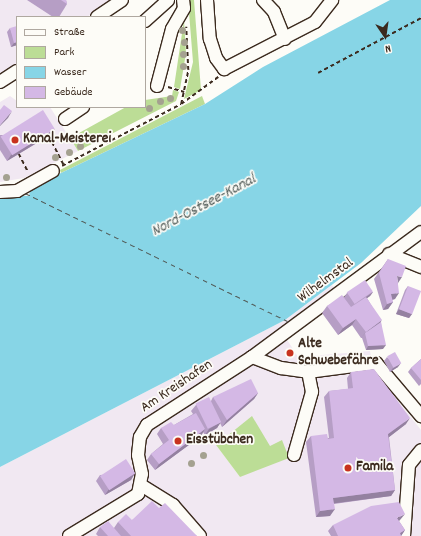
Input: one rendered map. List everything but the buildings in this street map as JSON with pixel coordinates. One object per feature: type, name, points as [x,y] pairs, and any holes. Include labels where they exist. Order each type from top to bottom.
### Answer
[{"type":"street","points":[[98,16],[122,0]]},
{"type":"street","points":[[146,20],[168,0]]},
{"type":"street","points":[[207,0],[210,39],[216,58],[224,69],[285,40],[315,22],[332,0]]},
{"type":"street","points":[[263,0],[274,12],[285,40]]},
{"type":"street","points":[[157,85],[172,29],[183,4]]},
{"type":"street","points":[[0,82],[16,72]]},
{"type":"street","points":[[65,119],[82,108]]},
{"type":"street","points":[[0,192],[17,191],[53,171]]},
{"type":"street","name":"Wilhelmstal","points":[[252,357],[389,254],[421,232]]},
{"type":"street","points":[[389,254],[421,267]]},
{"type":"street","points":[[252,357],[308,372],[376,363],[421,416]]},
{"type":"street","name":"Am Kreishafen","points":[[141,485],[138,455],[140,437],[147,425],[252,357]]},
{"type":"street","points":[[294,455],[312,392],[308,372]]},
{"type":"street","points":[[404,536],[409,465],[421,450]]},
{"type":"street","points":[[69,536],[138,494],[141,485],[173,505],[200,536]]},
{"type":"path","points":[[318,73],[421,18]]},
{"type":"path","points":[[181,104],[184,92],[188,46]]},
{"type":"path","points":[[53,171],[181,104],[207,88],[224,69]]},
{"type":"path","points":[[157,85],[184,92]]},
{"type":"path","points":[[49,136],[64,165]]},
{"type":"path","points":[[19,154],[33,181]]},
{"type":"shaded area","points":[[0,0],[113,0],[89,16],[16,16],[16,65],[0,75]]},
{"type":"shaded area","points":[[10,96],[16,100],[16,108],[51,108],[78,151],[24,178],[0,182],[0,102]]},
{"type":"shaded area","points":[[332,285],[342,298],[286,338],[298,357],[370,351],[373,369],[421,430],[421,536],[0,536],[0,467],[285,320]],"holes":[[[216,445],[270,446],[240,477]]]},
{"type":"green space","points":[[188,0],[194,0],[201,90],[184,99],[193,62]]},
{"type":"green space","points":[[184,20],[186,53],[180,89],[174,87]]},
{"type":"green space","points":[[173,90],[179,92],[176,101],[78,151],[70,138],[124,108],[146,108],[146,100],[172,96]]},
{"type":"green space","points":[[202,96],[205,104],[61,173],[60,170]]},
{"type":"green space","points":[[252,416],[270,446],[282,440],[289,458],[240,477],[216,445]]},
{"type":"water","name":"Nord-Ostsee-Kanal","points":[[390,0],[421,0],[421,206],[361,263],[285,320],[0,467],[0,194],[29,196],[30,191],[61,173],[205,104],[263,67]]},
{"type":"ferry route","points":[[25,193],[287,321]]},
{"type":"place","name":"Kanal-Meisterei","points":[[15,140]]},
{"type":"place","name":"Alte Schwebefähre","points":[[290,353]]},
{"type":"place","name":"Eisstübchen","points":[[178,441]]},
{"type":"place","name":"Famila","points":[[348,468]]}]
